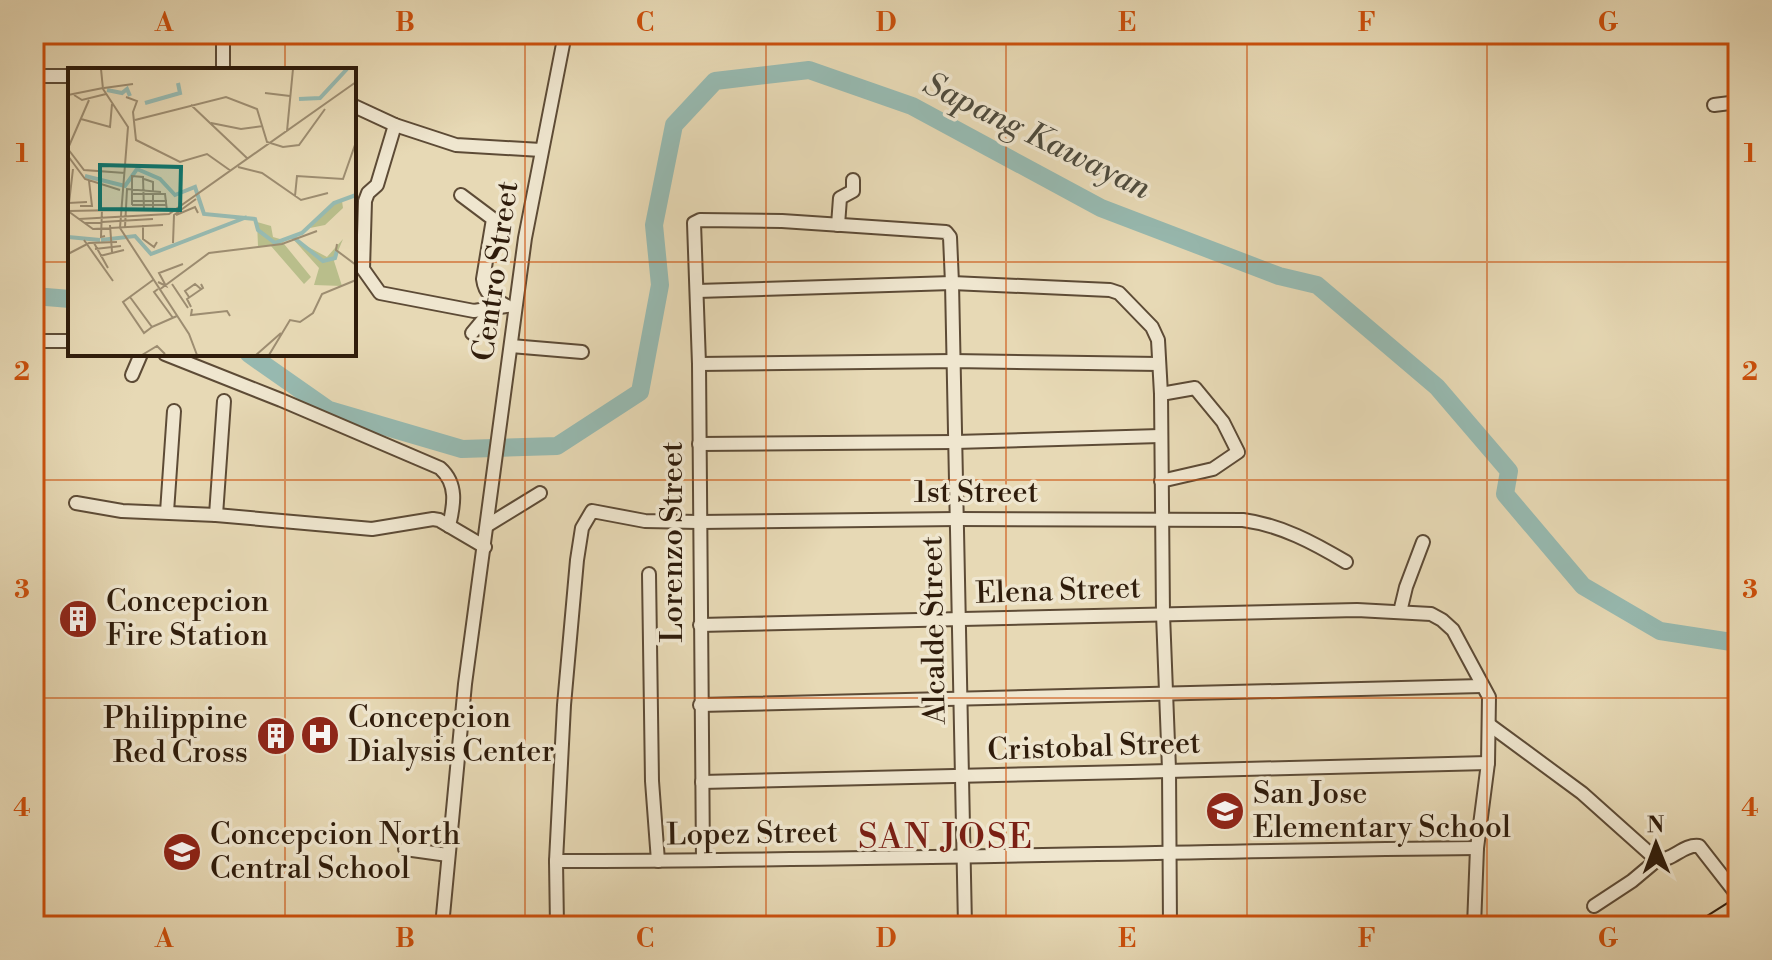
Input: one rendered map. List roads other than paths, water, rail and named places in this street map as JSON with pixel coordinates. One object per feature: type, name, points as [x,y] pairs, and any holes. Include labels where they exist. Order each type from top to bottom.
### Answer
[{"type":"main road","points":[[1708,926],[1738,907]]},
{"type":"street","points":[[223,34],[223,68]]},
{"type":"street","name":"Centro Street","points":[[442,926],[465,684],[511,346],[510,308],[565,34]]},
{"type":"street","points":[[34,76],[68,76]]},
{"type":"street","points":[[1714,105],[1738,102]]},
{"type":"street","points":[[356,107],[395,125],[456,145],[541,150]]},
{"type":"street","points":[[395,125],[377,185],[365,201],[363,269],[369,281],[380,293],[474,311],[510,308]]},
{"type":"street","points":[[838,225],[840,198],[853,191],[853,180]]},
{"type":"street","points":[[461,195],[493,219],[484,288],[490,297],[510,308]]},
{"type":"street","name":"Lorenzo Street","points":[[703,860],[699,364],[694,223],[700,220],[782,221],[838,225]]},
{"type":"street","name":"Alcalde Street","points":[[838,225],[943,231],[950,237],[965,926]]},
{"type":"street","points":[[697,291],[952,283],[1110,290],[1119,293],[1157,335],[1161,394],[1170,926]]},
{"type":"street","points":[[472,333],[492,309]]},
{"type":"street","points":[[34,341],[68,341]]},
{"type":"street","points":[[511,346],[582,352]]},
{"type":"street","points":[[132,375],[140,356]]},
{"type":"street","points":[[170,356],[440,468],[452,485],[455,500],[449,526]]},
{"type":"street","points":[[699,364],[953,361],[1159,364]]},
{"type":"street","points":[[1161,394],[1195,388],[1223,422],[1238,452],[1213,469],[1161,481]]},
{"type":"street","points":[[216,515],[224,401]]},
{"type":"street","points":[[167,512],[174,411]]},
{"type":"street","points":[[699,444],[955,442],[1160,436]]},
{"type":"street","points":[[488,521],[540,493]]},
{"type":"street","points":[[76,503],[122,511],[216,515],[372,529],[433,519],[485,547]]},
{"type":"street","name":"1st Street","points":[[556,861],[564,705],[577,560],[582,528],[592,511],[635,520],[699,522],[1162,519],[1266,523],[1346,562]]},
{"type":"street","points":[[1400,612],[1423,542]]},
{"type":"street","points":[[649,574],[652,781],[658,861]]},
{"type":"street","name":"Elena Street","points":[[700,625],[1357,610],[1431,614],[1453,630],[1482,686]]},
{"type":"street","points":[[1443,926],[1474,926],[1477,848],[1491,726],[1491,705],[1482,686]]},
{"type":"street","name":"Cristobal Street","points":[[700,705],[1482,686]]},
{"type":"street","points":[[1491,726],[1582,793],[1657,860]]},
{"type":"street","name":"Cristobal Street","points":[[702,782],[1488,763]]},
{"type":"street","points":[[1594,906],[1657,860],[1666,860],[1689,846],[1699,846],[1738,896]]},
{"type":"street","name":"Lopez Street","points":[[556,861],[964,858],[1170,851],[1477,848]]},
{"type":"street","points":[[405,849],[448,855]]},
{"type":"street","points":[[556,861],[557,926]]},
{"type":"waterway","name":"Sapang Kawayan","points":[[252,356],[329,410],[462,449],[557,446],[640,392],[660,285],[654,225],[674,125],[715,81],[809,70],[912,106],[1101,208],[1279,276],[1317,285],[1437,387],[1509,471],[1505,494],[1583,586],[1660,631],[1738,643]]},
{"type":"waterway","name":"Sapang Kawayan","points":[[34,296],[68,299]]},
{"type":"place","name":"Concepcion Fire Station","points":[[78,619]]},
{"type":"place","name":"Concepcion Dialysis Center","points":[[320,735]]},
{"type":"place","name":"Philippine Red Cross","points":[[276,736]]},
{"type":"place","name":"San Jose Elementary School","points":[[1225,811]]},
{"type":"place","name":"Concepcion North Central School","points":[[182,852]]},
{"type":"district","name":"SAN JOSE","points":[[946,838]]}]
